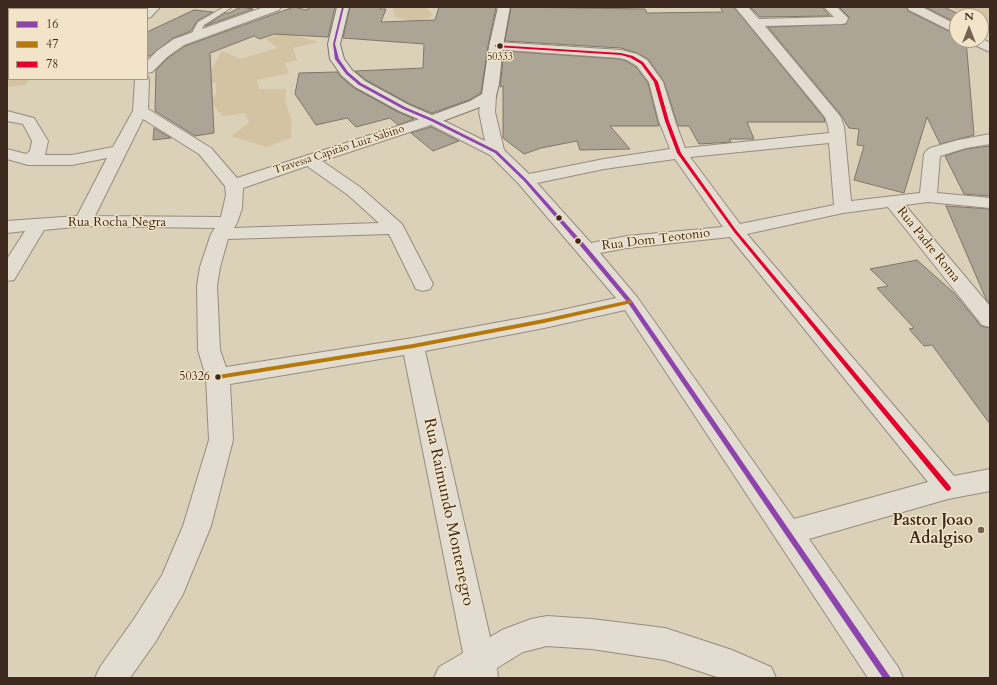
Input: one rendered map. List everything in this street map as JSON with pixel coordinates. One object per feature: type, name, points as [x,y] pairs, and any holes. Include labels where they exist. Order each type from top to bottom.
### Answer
[{"type":"street","points":[[148,68],[162,54],[179,42],[274,7]]},
{"type":"street","points":[[343,7],[334,44],[337,60],[347,73],[360,84],[404,108],[432,120],[496,152],[525,180],[630,302],[788,533],[878,673]]},
{"type":"street","points":[[496,152],[489,127],[487,112],[496,46],[504,7]]},
{"type":"street","points":[[741,7],[825,106],[836,126],[843,208]]},
{"type":"street","points":[[756,23],[838,21],[842,18],[830,7]]},
{"type":"street","points":[[913,7],[949,26]]},
{"type":"street","points":[[496,46],[616,53],[627,55],[642,63],[656,82],[667,121],[679,153],[735,230],[948,488]]},
{"type":"street","points":[[83,221],[140,111],[142,80]]},
{"type":"street","name":"Travessa Capitão Luiz Sabino","points":[[234,185],[432,120],[475,104],[489,96]]},
{"type":"street","points":[[111,678],[145,630],[173,584],[197,526],[221,440],[218,377],[209,350],[207,286],[210,267],[233,208],[234,185],[205,151],[140,111]]},
{"type":"street","points":[[7,116],[9,115],[28,121],[40,141],[38,153],[28,160]]},
{"type":"street","points":[[525,180],[604,164],[679,153],[837,137]]},
{"type":"street","points":[[928,197],[932,154],[936,151],[964,143],[990,139]]},
{"type":"street","points":[[7,154],[28,160],[72,160],[119,152]]},
{"type":"street","points":[[309,160],[354,192],[394,228],[423,284]]},
{"type":"street","name":"Rua Padre Roma","points":[[892,201],[928,197],[990,203]]},
{"type":"street","name":"Rua Dom Teotonio","points":[[586,250],[627,242],[735,230],[843,208],[892,201]]},
{"type":"street","name":"Rua Padre Roma","points":[[892,201],[990,320]]},
{"type":"street","name":"Rua Rocha Negra","points":[[7,227],[83,221],[224,228]]},
{"type":"street","points":[[7,275],[38,224]]},
{"type":"street","points":[[224,228],[394,228]]},
{"type":"street","points":[[218,377],[413,346],[544,321],[630,302]]},
{"type":"street","name":"Rua Raimundo Montenegro","points":[[413,346],[481,669]]},
{"type":"street","points":[[788,533],[948,488],[990,480]]},
{"type":"street","points":[[450,678],[481,669],[513,641],[531,634],[547,631],[592,634],[665,644],[732,666],[760,678]]},
{"type":"lane","points":[[195,35],[201,24],[230,7]]},
{"type":"shaded area","points":[[392,7],[424,7],[433,14],[429,18],[413,22],[395,17]]},
{"type":"shaded area","points":[[950,7],[990,7],[990,27],[989,8]]},
{"type":"shaded area","points":[[282,32],[319,42],[293,48],[297,60],[285,63],[289,73],[257,80],[259,89],[286,89],[285,101],[292,122],[291,138],[266,147],[231,136],[249,123],[245,113],[223,116],[211,103],[216,94],[216,83],[205,80],[222,51],[240,59],[278,48],[266,39]]},
{"type":"shaded area","points":[[8,51],[8,80],[29,80],[25,85],[7,87]]},
{"type":"building","points":[[241,7],[253,9],[205,26],[225,13],[229,13]]},
{"type":"building","points":[[294,7],[306,10],[311,7],[335,7],[328,37],[274,34],[260,39],[254,36],[210,53],[214,133],[195,136],[155,111],[156,70],[168,58],[185,46]]},
{"type":"building","points":[[350,7],[381,7],[380,9],[386,9],[381,22],[435,20],[439,7],[496,7],[481,93],[469,100],[432,113],[410,104],[366,80],[355,71],[423,68],[424,44],[343,38]]},
{"type":"building","points":[[511,7],[645,9],[647,13],[723,12],[720,7],[734,7],[824,118],[825,122],[747,122],[754,139],[729,139],[731,142],[699,144],[689,126],[678,126],[664,82],[648,59],[637,53],[621,48],[505,41]]},
{"type":"building","points":[[750,7],[822,7],[830,16],[760,17]]},
{"type":"building","points":[[839,7],[906,7],[908,11],[949,31],[949,48],[967,48],[974,135],[940,144],[927,117],[904,193],[854,180],[864,146],[857,145],[859,129],[849,128],[841,115],[768,27],[846,24],[849,17]]},
{"type":"building","points":[[925,7],[944,7],[949,9],[949,19]]},
{"type":"building","points":[[194,10],[213,12],[197,21],[191,31],[173,38],[150,56],[148,56],[148,32]]},
{"type":"building","points":[[504,51],[620,59],[626,61],[636,67],[648,83],[659,126],[610,126],[630,149],[580,150],[577,141],[541,148],[524,154],[503,138],[503,86],[500,87]]},
{"type":"building","points":[[337,72],[354,88],[414,119],[398,125],[390,118],[356,127],[347,118],[316,125],[295,94],[299,73]]},
{"type":"building","points":[[431,127],[459,141],[433,151],[411,133]]},
{"type":"building","points":[[154,128],[171,138],[153,140]]},
{"type":"building","points":[[990,146],[990,196],[964,194],[945,156],[966,149]]},
{"type":"building","points":[[946,206],[990,209],[990,304],[986,299]]},
{"type":"building","points":[[917,260],[954,293],[981,326],[990,328],[990,424],[932,345],[924,346],[909,329],[914,328],[877,288],[888,286],[870,269]]},
{"type":"transit line","name":"16","points":[[343,7],[334,44],[337,59],[347,73],[360,84],[404,108],[432,120],[496,152],[525,180],[630,302],[887,678]]},
{"type":"transit line","name":"78","points":[[496,46],[621,54],[632,57],[642,63],[656,82],[667,121],[679,153],[735,231],[948,488]]},
{"type":"transit line","name":"47","points":[[218,377],[413,346],[544,321],[630,302]]},
{"type":"place","name":"50333","points":[[500,46]]},
{"type":"place","name":"50326","points":[[218,377]]},
{"type":"place","name":"Pastor Joao Adalgiso","points":[[981,530]]}]
